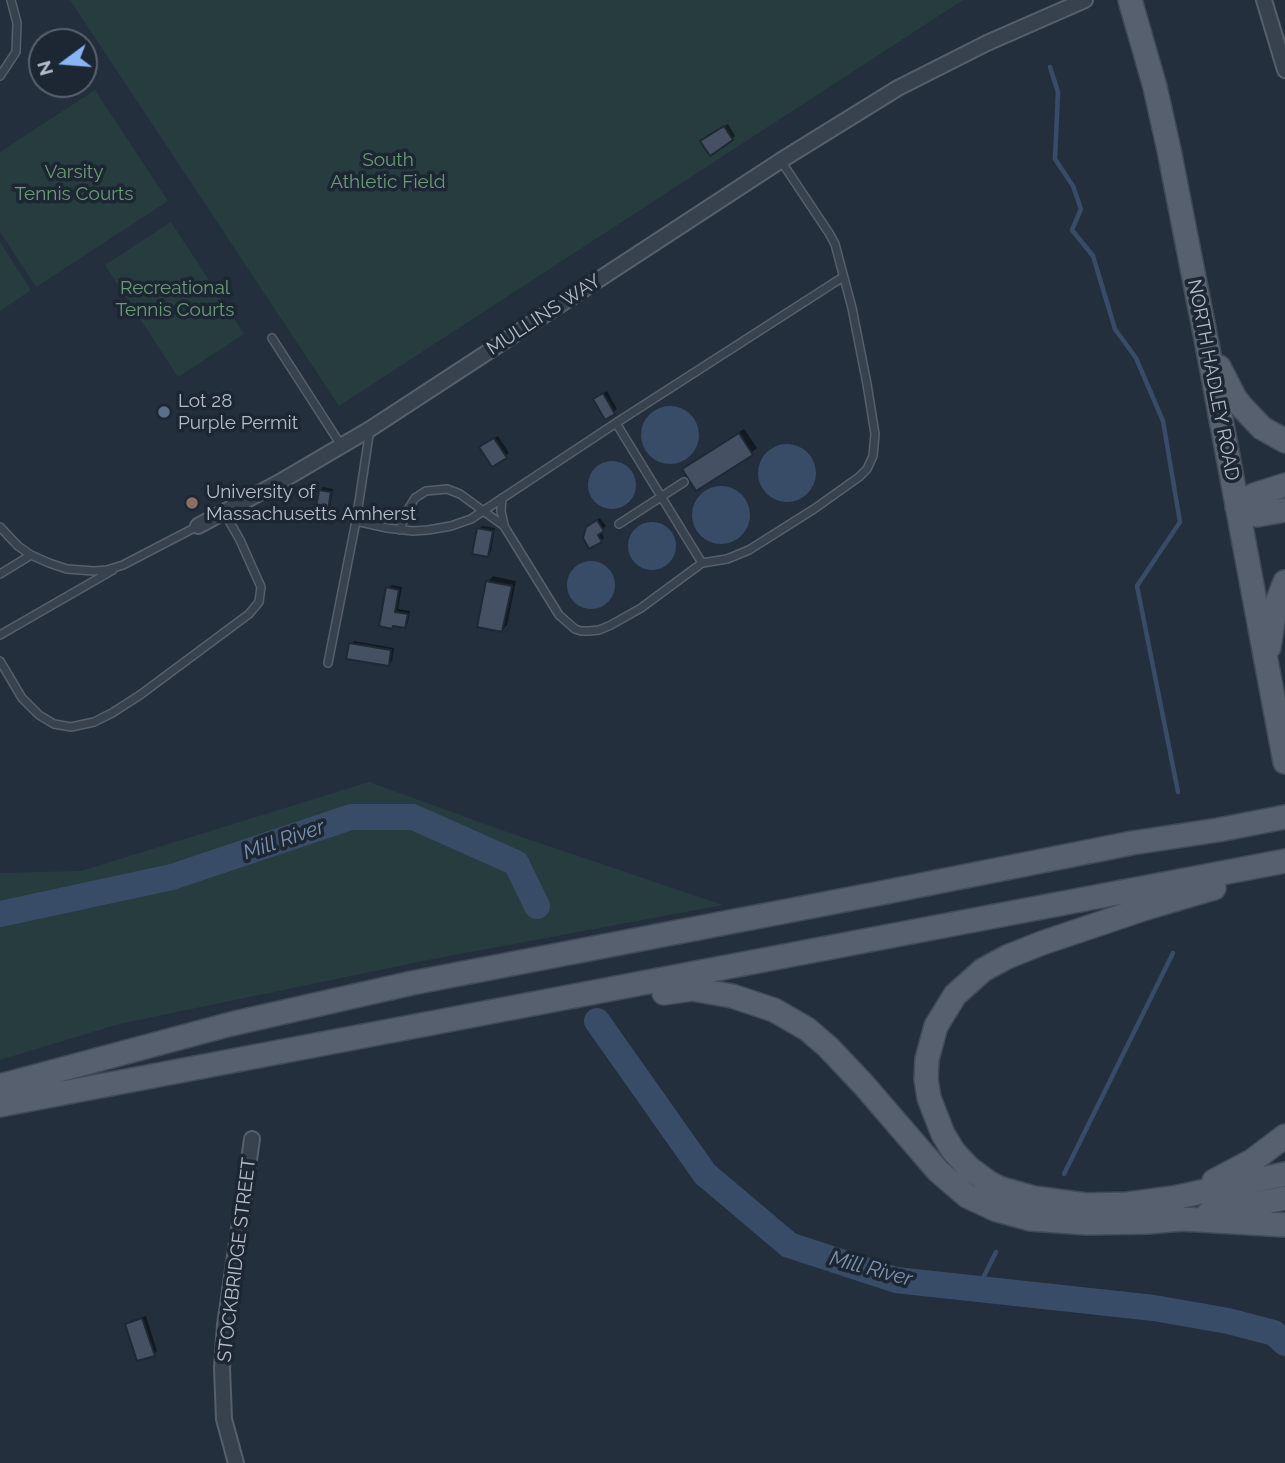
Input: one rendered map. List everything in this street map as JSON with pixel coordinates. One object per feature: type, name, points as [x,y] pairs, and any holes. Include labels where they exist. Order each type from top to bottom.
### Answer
[{"type":"main road","name":"NORTH HADLEY ROAD","points":[[1130,0],[1155,87],[1169,150],[1208,344],[1285,762]]},
{"type":"main road","points":[[1208,344],[1242,407],[1262,428],[1285,441]]},
{"type":"main road","points":[[1237,507],[1254,495],[1285,485]]},
{"type":"main road","points":[[1237,507],[1258,515],[1285,510]]},
{"type":"main road","points":[[1266,664],[1273,618],[1285,582]]},
{"type":"main road","points":[[0,1086],[231,1024],[412,983],[1132,843],[1285,817]]},
{"type":"main road","points":[[0,1105],[1285,861]]},
{"type":"main road","points":[[1285,872],[1175,898],[1042,943],[983,970],[964,986],[942,1015],[932,1037],[926,1079],[934,1115],[954,1152],[988,1182],[1022,1196],[1086,1205],[1128,1204],[1173,1198],[1285,1174]]},
{"type":"main road","points":[[352,1038],[692,989],[732,996],[774,1010],[818,1037],[863,1084],[937,1171],[967,1196],[982,1204],[1013,1215],[1040,1219],[1114,1223],[1182,1219],[1285,1226]]},
{"type":"main road","points":[[1173,1198],[1237,1170],[1285,1136]]},
{"type":"main road","points":[[1182,1219],[1285,1198]]},
{"type":"street","name":"MULLINS WAY","points":[[198,526],[370,429],[780,160],[898,88],[987,43],[1085,0]]},
{"type":"street","points":[[1264,0],[1285,71]]},
{"type":"street","name":"STOCKBRIDGE STREET","points":[[236,1463],[224,1419],[222,1368],[225,1325],[252,1139]]},
{"type":"lane","points":[[0,76],[16,52],[17,23],[11,0]]},
{"type":"lane","points":[[502,498],[501,511],[505,526],[559,615],[569,625],[581,631],[599,630],[641,608],[702,563],[727,559],[749,550],[853,483],[863,473],[872,460],[875,446],[874,424],[852,308],[830,233],[780,160]]},
{"type":"lane","points":[[356,520],[400,530],[428,530],[471,519],[843,277]]},
{"type":"lane","points":[[272,338],[341,446]]},
{"type":"lane","points":[[616,423],[702,563]]},
{"type":"lane","points":[[328,663],[356,520],[370,429]]},
{"type":"lane","points":[[619,524],[684,482]]},
{"type":"lane","points":[[400,530],[415,498],[426,491],[447,489],[460,494],[505,526]]},
{"type":"lane","points":[[0,661],[22,698],[39,715],[54,724],[71,727],[94,722],[121,707],[249,614],[259,602],[261,587],[224,512]]},
{"type":"lane","name":"MULLINS WAY","points":[[0,527],[18,546],[49,564],[67,569],[94,571],[123,565],[198,526]]},
{"type":"lane","points":[[0,574],[31,555]]},
{"type":"lane","points":[[0,635],[123,565]]},
{"type":"green space","name":"South Athletic Field","points":[[70,0],[963,0],[339,406],[98,42],[98,28],[89,28]]},
{"type":"green space","name":"Varsity Tennis Courts","points":[[98,95],[168,201],[36,287],[0,232],[0,152],[83,98],[98,98]]},
{"type":"green space","name":"Recreational Tennis Courts","points":[[171,222],[244,334],[178,377],[105,265]]},
{"type":"green space","points":[[0,242],[31,290],[0,311]]},
{"type":"green space","points":[[369,782],[723,905],[428,960],[119,1024],[0,1060],[0,873],[81,871]]},
{"type":"water","points":[[670,406],[681,408],[694,419],[699,435],[697,446],[686,459],[670,464],[659,462],[646,451],[641,435],[643,424],[654,411]]},
{"type":"water","points":[[787,444],[798,446],[811,457],[816,473],[814,484],[803,497],[787,502],[776,500],[763,489],[758,473],[760,462],[771,449]]},
{"type":"water","points":[[612,461],[629,468],[636,485],[629,502],[612,509],[595,502],[588,485],[595,468]]},
{"type":"water","points":[[721,486],[732,488],[745,499],[750,515],[748,526],[737,539],[721,544],[710,542],[697,531],[692,515],[694,504],[705,491]]},
{"type":"water","points":[[652,522],[669,529],[676,546],[669,563],[652,570],[635,563],[628,546],[635,529]]},
{"type":"water","points":[[591,561],[608,568],[615,585],[608,602],[591,609],[574,602],[567,585],[574,568]]},
{"type":"building","points":[[724,126],[733,140],[710,156],[700,141]]},
{"type":"building","points":[[603,393],[615,414],[605,420],[593,399]]},
{"type":"building","points":[[739,433],[753,455],[696,491],[682,469]]},
{"type":"building","points":[[494,438],[507,458],[492,467],[479,447]]},
{"type":"building","points":[[319,490],[331,492],[328,510],[334,512],[332,524],[314,519]]},
{"type":"building","points":[[597,520],[604,531],[598,535],[602,542],[589,549],[583,538],[586,527]]},
{"type":"building","points":[[477,528],[493,531],[488,557],[472,554]]},
{"type":"building","points":[[486,581],[512,586],[502,632],[477,627]]},
{"type":"building","points":[[386,587],[399,590],[395,612],[408,614],[405,628],[379,626]]},
{"type":"building","points":[[349,643],[391,650],[389,666],[346,659]]},
{"type":"building","points":[[142,1318],[155,1356],[137,1361],[125,1324]]},
{"type":"waterway","points":[[1050,67],[1058,92],[1055,159],[1073,186],[1081,209],[1072,230],[1093,256],[1115,329],[1136,358],[1163,421],[1180,522],[1137,586],[1178,792]]},
{"type":"waterway","name":"Mill River","points":[[0,914],[172,877],[351,817],[413,817],[516,863],[537,906]]},
{"type":"waterway","points":[[1064,1174],[1173,953]]},
{"type":"waterway","name":"Mill River","points":[[597,1021],[705,1174],[789,1245],[896,1280],[1154,1308],[1228,1321],[1274,1333],[1285,1343]]},
{"type":"waterway","points":[[986,1291],[984,1276],[996,1252]]},
{"type":"place","name":"Lot 28 Purple Permit","points":[[164,412]]},
{"type":"place","name":"University of Massachusetts Amherst","points":[[192,503]]}]
